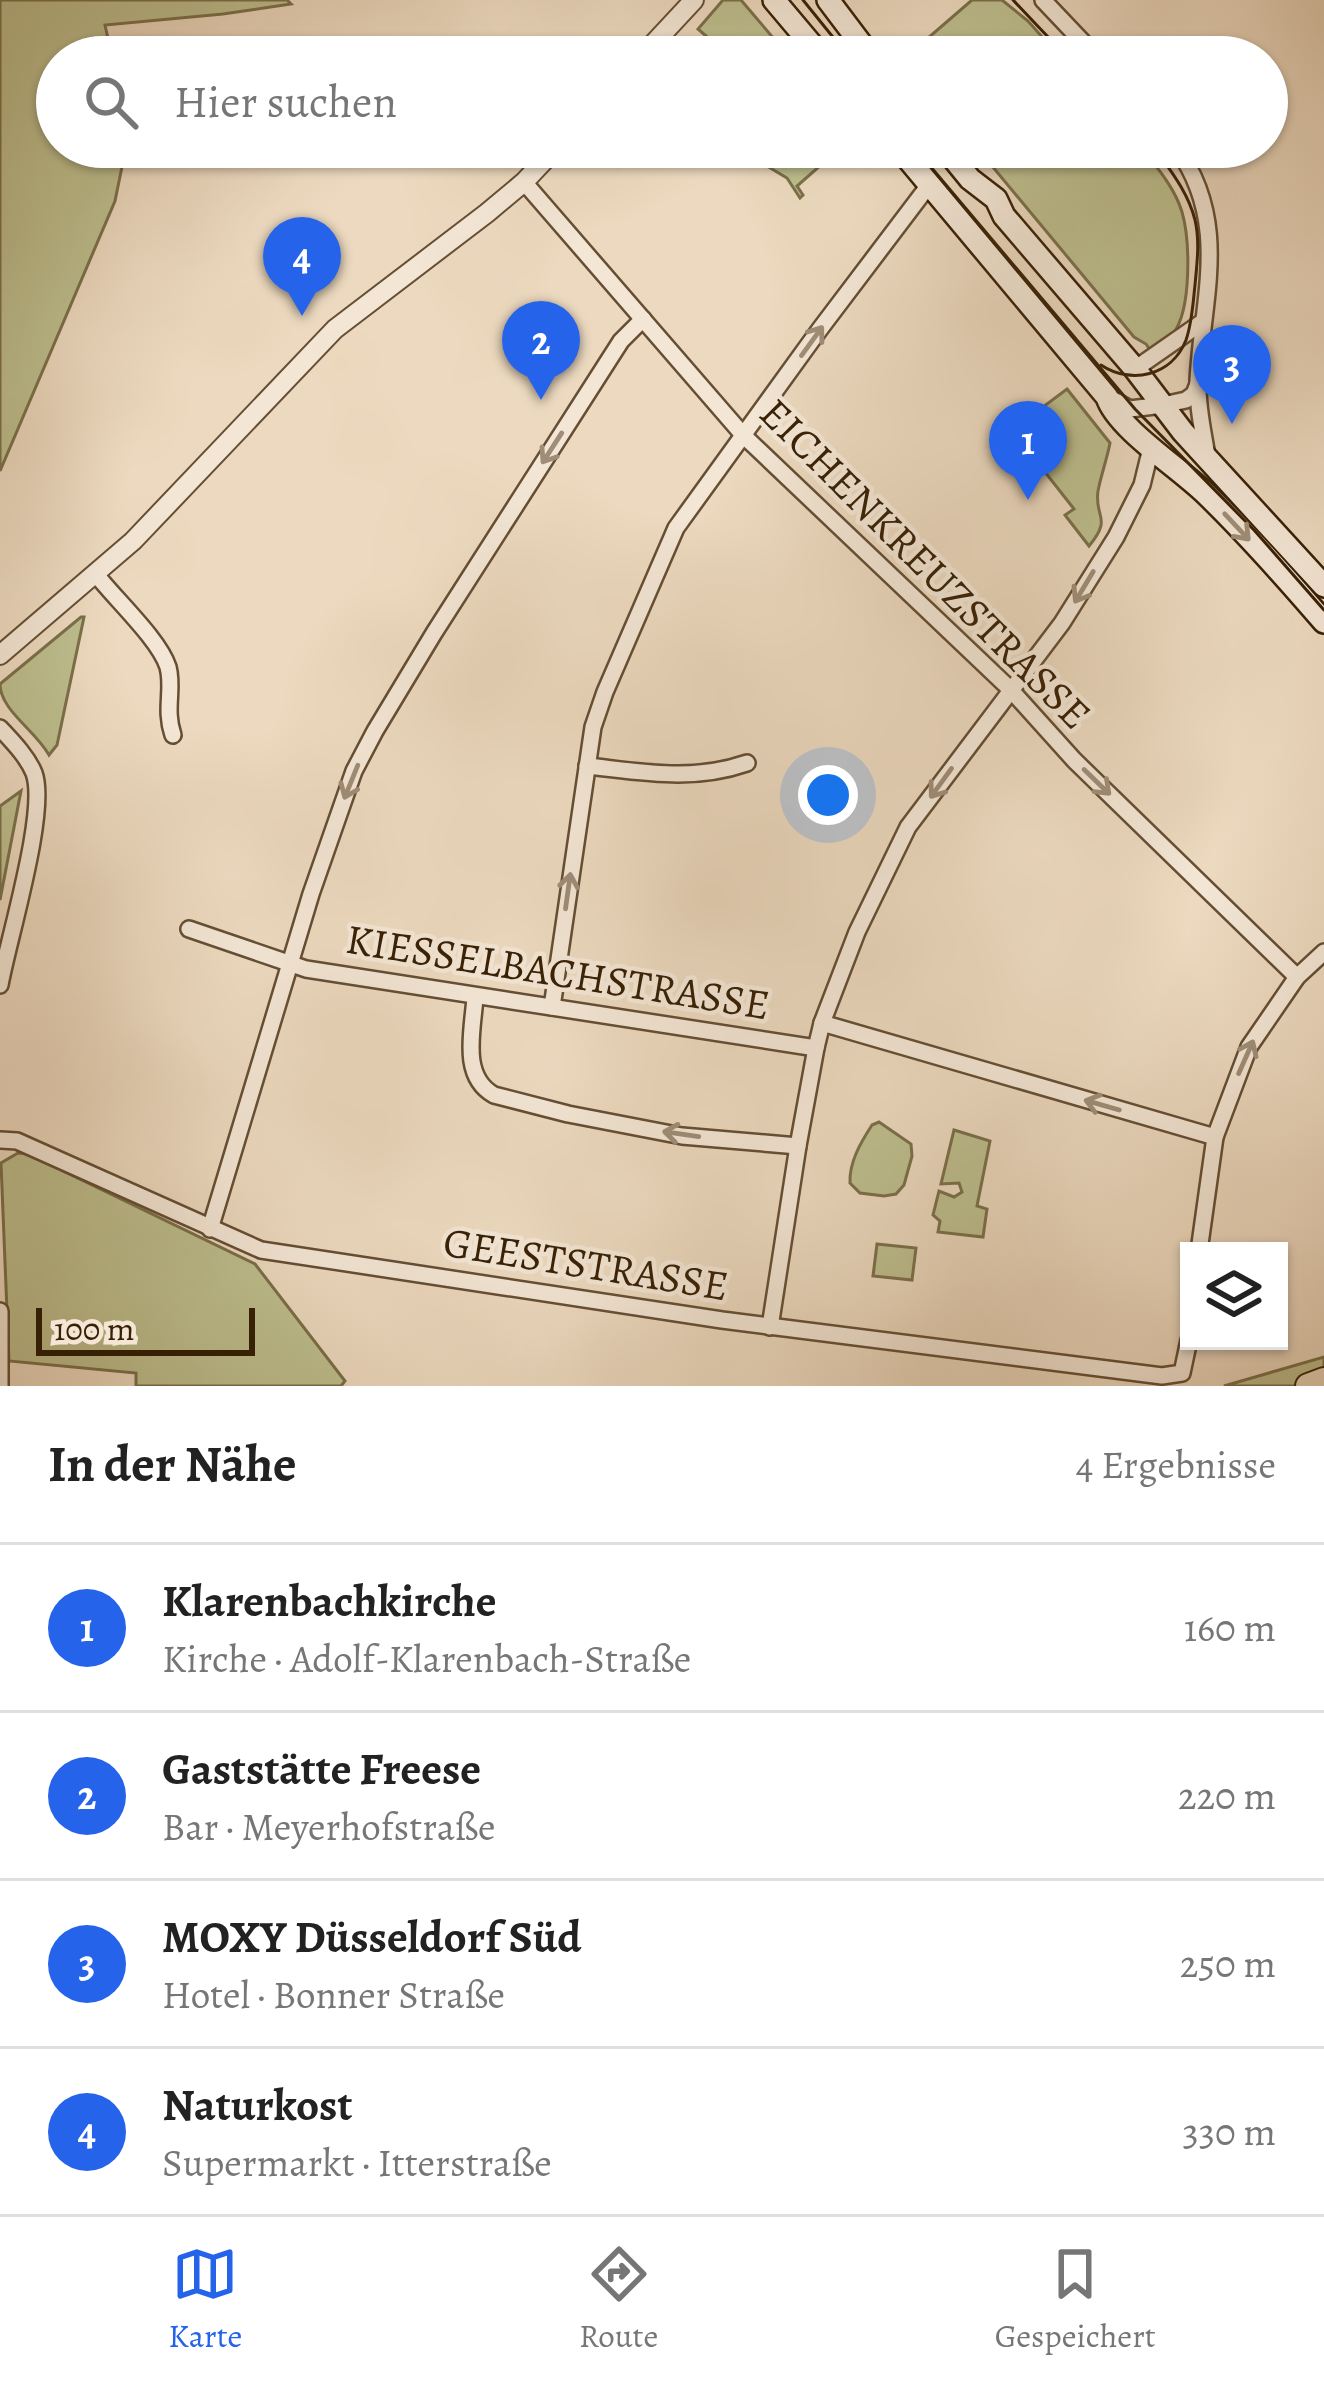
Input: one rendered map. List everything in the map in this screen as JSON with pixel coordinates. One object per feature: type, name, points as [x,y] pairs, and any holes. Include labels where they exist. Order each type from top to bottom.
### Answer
[{"type":"highway","points":[[1308,1386],[1324,1380]]},
{"type":"main road","points":[[774,0],[804,36]]},
{"type":"main road","points":[[828,0],[856,36]]},
{"type":"main road","points":[[915,168],[1107,397],[1110,407],[1205,492],[1324,622]]},
{"type":"main road","points":[[961,168],[996,200],[1004,216]]},
{"type":"main road","points":[[965,230],[966,215],[974,205],[988,204],[1004,216],[1207,459],[1324,586]]},
{"type":"street","points":[[661,36],[694,0]]},
{"type":"street","points":[[1043,0],[1077,36]]},
{"type":"street","points":[[0,655],[170,505],[334,329],[488,213],[537,168]]},
{"type":"street","points":[[1188,168],[1209,226],[1210,264],[1198,383],[1207,459]]},
{"type":"street","name":"EICHENKREUZSTRASSE","points":[[524,182],[744,436],[1010,689],[1074,760],[1298,977]]},
{"type":"street","points":[[552,1007],[598,708],[676,528],[928,185]]},
{"type":"street","points":[[210,1229],[310,894],[351,779],[434,633],[621,340],[643,319]]},
{"type":"street","points":[[1135,369],[1201,323]]},
{"type":"street","points":[[1107,397],[1130,409],[1163,405],[1186,400],[1198,383]]},
{"type":"street","points":[[770,1327],[797,1146],[822,1023],[857,932],[908,827],[1062,622],[1115,537],[1142,485],[1151,448]]},
{"type":"street","points":[[95,574],[168,668],[167,718],[173,735]]},
{"type":"street","points":[[0,728],[34,774],[37,800],[0,985]]},
{"type":"street","points":[[587,766],[688,776],[747,763]]},
{"type":"street","name":"KIESSELBACHSTRASSE","points":[[189,929],[306,969],[817,1048]]},
{"type":"street","points":[[1200,1242],[1215,1137],[1249,1048],[1298,977],[1324,952]]},
{"type":"street","points":[[475,997],[474,1073],[494,1095],[682,1136],[797,1146]]},
{"type":"street","name":"KIESSELBACHSTRASSE","points":[[822,1023],[1215,1137]]},
{"type":"street","name":"GEESTSTRASSE","points":[[0,1141],[17,1141],[261,1250],[770,1327],[1162,1376],[1182,1373],[1188,1350]]},
{"type":"street","points":[[0,1311],[0,1386]]},
{"type":"green space","points":[[0,0],[287,0],[291,4],[105,25],[107,36],[36,36],[36,168],[122,168],[115,201],[0,471]]},
{"type":"green space","points":[[723,0],[741,0],[772,36],[706,36],[698,29]]},
{"type":"green space","points":[[972,0],[1002,0],[1041,36],[930,36]]},
{"type":"green space","points":[[770,168],[817,168],[797,186],[803,195],[800,198],[787,178]]},
{"type":"green space","points":[[994,168],[1157,168],[1175,194],[1185,224],[1184,308],[1173,334],[1152,353]]},
{"type":"green space","points":[[1067,389],[1110,443],[1098,491],[1101,523],[1089,546],[1065,515],[1074,509],[1012,430]]},
{"type":"green space","points":[[81,617],[57,745],[49,755],[6,703],[0,684]]},
{"type":"green space","points":[[21,791],[0,900],[0,806]]},
{"type":"green space","points":[[879,1122],[911,1144],[912,1156],[904,1185],[896,1194],[884,1196],[860,1193],[850,1183],[856,1152],[872,1125]]},
{"type":"green space","points":[[954,1130],[990,1141],[977,1206],[987,1209],[983,1237],[938,1232],[940,1221],[933,1215],[939,1191],[954,1197],[962,1192],[959,1183],[941,1184]]},
{"type":"green space","points":[[18,1153],[255,1264],[345,1381],[341,1386],[136,1386],[136,1373],[9,1361],[1,1163]]},
{"type":"green space","points":[[877,1244],[916,1248],[912,1280],[873,1276]]},
{"type":"green space","points":[[1324,1357],[1324,1375],[1295,1386],[1224,1386]]},
{"type":"tram line","points":[[803,0],[832,36]]},
{"type":"tram line","points":[[1013,0],[1047,36]]},
{"type":"tram line","points":[[932,168],[1135,409],[1254,530],[1324,610]]},
{"type":"tram line","points":[[1101,365],[1125,375],[1150,374],[1171,362],[1188,333],[1197,228],[1168,168]]},
{"type":"place","name":"Naturkost","points":[[302,316]]},
{"type":"place","name":"Gaststätte Freese","points":[[541,400]]},
{"type":"place","name":"MOXY Düsseldorf Süd","points":[[1232,424]]},
{"type":"place","name":"Klarenbachkirche","points":[[1028,500]]}]
